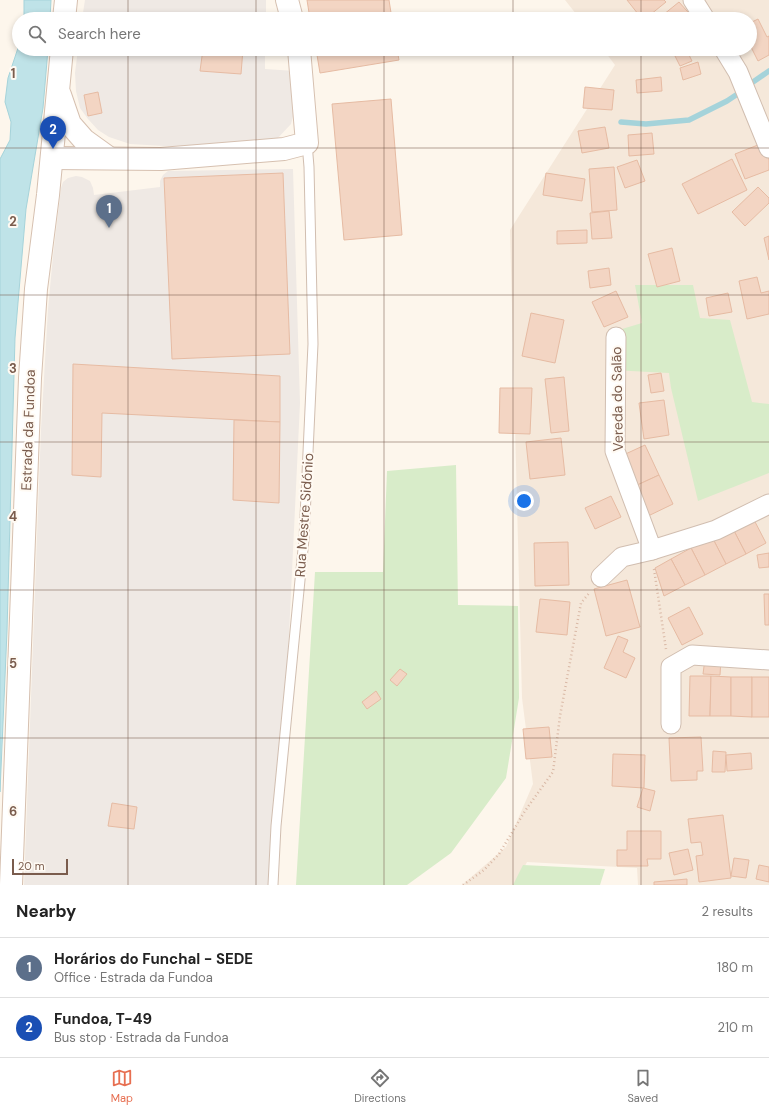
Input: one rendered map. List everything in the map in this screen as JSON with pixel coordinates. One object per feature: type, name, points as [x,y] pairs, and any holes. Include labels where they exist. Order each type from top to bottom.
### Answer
[{"type":"main road","points":[[65,12],[66,0]]},
{"type":"main road","points":[[287,0],[290,12]]},
{"type":"main road","name":"Estrada da Fundoa","points":[[11,885],[30,378],[36,289],[52,158],[61,56]]},
{"type":"main road","points":[[52,158],[161,159],[284,149],[307,143],[300,56]]},
{"type":"main road","points":[[58,90],[70,124],[84,140],[109,158]]},
{"type":"street","points":[[693,0],[701,12]]},
{"type":"street","points":[[728,56],[738,72],[769,148]]},
{"type":"street","name":"Vereda do Salão","points":[[616,337],[615,451],[652,550]]},
{"type":"street","points":[[601,577],[622,557],[652,550],[716,530],[769,504]]},
{"type":"street","points":[[672,724],[671,667],[692,655],[769,660]]},
{"type":"lane","name":"Rua Mestre Sidónio","points":[[273,885],[276,818],[304,539],[313,344],[309,166],[307,143]]},
{"type":"path","points":[[652,550],[665,647],[671,667]]},
{"type":"path","points":[[463,885],[484,870],[499,854],[531,802],[553,772],[560,716],[581,603],[601,577]]},
{"type":"shaded area","points":[[85,0],[266,0],[266,12],[83,12]]},
{"type":"shaded area","points":[[565,0],[769,0],[769,885],[638,885],[637,868],[527,862],[515,885],[462,885],[506,847],[533,784],[522,698],[510,230],[615,65],[608,56],[757,56],[757,12],[574,12]]},
{"type":"shaded area","points":[[77,56],[265,56],[265,69],[295,71],[298,98],[291,124],[276,140],[215,149],[130,144],[109,137],[98,130],[88,119],[80,108],[76,91],[75,73]]},
{"type":"shaded area","points":[[293,169],[300,403],[288,656],[273,885],[24,885],[41,429],[48,309],[61,188],[63,182],[68,178],[76,176],[82,177],[90,181],[94,195],[160,187],[160,181],[163,175],[168,171]]},
{"type":"green space","points":[[635,285],[693,285],[700,318],[730,320],[752,402],[769,404],[769,473],[698,501],[671,388],[669,373],[612,370],[612,332],[642,323]]},
{"type":"green space","points":[[456,465],[458,605],[518,606],[519,698],[506,778],[451,853],[407,885],[296,885],[315,572],[383,572],[387,471]]},
{"type":"green space","points":[[523,865],[605,869],[600,885],[513,885]]},
{"type":"water","points":[[24,0],[51,0],[50,12],[24,12]]},
{"type":"water","points":[[15,56],[47,56],[43,108],[26,209],[15,338],[7,631],[0,792],[0,159],[10,140],[11,122],[5,102],[8,78]]},
{"type":"building","points":[[307,0],[389,0],[391,12],[309,12]]},
{"type":"building","points":[[627,0],[664,0],[666,2],[654,12],[636,12]]},
{"type":"building","points":[[679,2],[688,12],[667,12]]},
{"type":"building","points":[[757,20],[767,37],[769,36],[769,55],[758,61],[756,56],[757,56]]},
{"type":"building","points":[[202,56],[242,56],[241,74],[200,71]]},
{"type":"building","points":[[317,56],[398,56],[399,60],[320,73]]},
{"type":"building","points":[[675,56],[690,56],[692,61],[680,66]]},
{"type":"building","points":[[698,62],[701,74],[683,80],[680,68]]},
{"type":"building","points":[[661,77],[662,91],[637,93],[636,80]]},
{"type":"building","points":[[585,87],[614,90],[612,110],[583,108]]},
{"type":"building","points":[[98,92],[102,113],[88,116],[84,95]]},
{"type":"building","points":[[391,99],[402,235],[344,240],[332,104]]},
{"type":"building","points":[[605,127],[609,148],[582,153],[578,131]]},
{"type":"building","points":[[652,133],[654,154],[629,156],[628,135]]},
{"type":"building","points":[[763,143],[769,160],[769,170],[745,179],[735,154]]},
{"type":"building","points":[[732,159],[747,190],[698,214],[682,184]]},
{"type":"building","points":[[637,160],[645,181],[625,188],[617,167]]},
{"type":"building","points":[[614,167],[617,210],[592,212],[589,169]]},
{"type":"building","points":[[283,173],[290,354],[172,359],[164,178]]},
{"type":"building","points":[[546,173],[585,179],[582,201],[543,195]]},
{"type":"building","points":[[758,187],[769,198],[769,203],[745,226],[732,212]]},
{"type":"building","points":[[609,211],[612,238],[592,239],[590,213]]},
{"type":"building","points":[[587,230],[587,243],[557,244],[557,231]]},
{"type":"building","points":[[769,236],[769,260],[764,238]]},
{"type":"building","points":[[672,248],[680,281],[657,287],[648,254]]},
{"type":"building","points":[[609,268],[611,285],[590,288],[588,271]]},
{"type":"building","points":[[757,277],[761,293],[769,291],[769,314],[747,319],[739,281]]},
{"type":"building","points":[[616,291],[628,317],[604,327],[592,302]]},
{"type":"building","points":[[728,293],[732,312],[709,316],[706,298]]},
{"type":"building","points":[[531,313],[564,320],[555,363],[522,356]]},
{"type":"building","points":[[73,364],[280,376],[280,422],[102,413],[101,477],[72,475]]},
{"type":"building","points":[[661,373],[664,391],[651,393],[648,375]]},
{"type":"building","points":[[564,377],[569,431],[551,433],[545,379]]},
{"type":"building","points":[[500,388],[532,388],[530,434],[499,433]]},
{"type":"building","points":[[664,400],[669,435],[644,439],[639,403]]},
{"type":"building","points":[[234,420],[280,422],[279,503],[233,500]]},
{"type":"building","points":[[561,438],[565,475],[530,479],[526,442]]},
{"type":"building","points":[[645,445],[659,475],[633,487],[619,457]]},
{"type":"building","points":[[659,475],[673,504],[646,517],[633,487]]},
{"type":"building","points":[[611,496],[621,517],[595,529],[585,508]]},
{"type":"building","points":[[752,516],[766,543],[746,554],[732,527]]},
{"type":"building","points":[[732,527],[746,554],[726,564],[712,537]]},
{"type":"building","points":[[712,537],[726,564],[705,575],[691,548]]},
{"type":"building","points":[[568,542],[569,585],[535,586],[534,543]]},
{"type":"building","points":[[691,548],[705,575],[685,585],[671,559]]},
{"type":"building","points":[[769,553],[769,567],[759,568],[757,555]]},
{"type":"building","points":[[671,559],[685,585],[664,596],[655,568]]},
{"type":"building","points":[[627,580],[640,627],[606,636],[594,589]]},
{"type":"building","points":[[764,594],[769,594],[769,625],[765,625]]},
{"type":"building","points":[[540,599],[570,602],[567,635],[536,632]]},
{"type":"building","points":[[689,607],[703,634],[682,645],[668,618]]},
{"type":"building","points":[[618,636],[628,640],[623,652],[635,658],[626,678],[604,668]]},
{"type":"building","points":[[705,659],[721,659],[720,675],[703,674]]},
{"type":"building","points":[[400,669],[407,674],[397,686],[390,680]]},
{"type":"building","points":[[690,676],[711,676],[710,716],[689,716]]},
{"type":"building","points":[[711,676],[731,677],[731,716],[710,716]]},
{"type":"building","points":[[731,677],[752,677],[752,717],[731,716]]},
{"type":"building","points":[[752,677],[769,677],[769,717],[752,717]]},
{"type":"building","points":[[376,691],[381,699],[367,709],[362,702]]},
{"type":"building","points":[[549,727],[552,757],[526,759],[523,729]]},
{"type":"building","points":[[701,737],[703,771],[697,771],[697,780],[671,781],[669,738]]},
{"type":"building","points":[[713,751],[726,752],[725,772],[712,772]]},
{"type":"building","points":[[751,753],[752,769],[727,771],[726,755]]},
{"type":"building","points":[[613,754],[645,755],[644,788],[612,786]]},
{"type":"building","points":[[643,788],[655,791],[650,811],[637,807]]},
{"type":"building","points":[[112,803],[137,807],[134,829],[108,826]]},
{"type":"building","points":[[723,815],[731,878],[699,882],[696,856],[703,855],[701,842],[691,843],[688,819]]},
{"type":"building","points":[[627,831],[661,831],[661,859],[647,859],[648,866],[617,866],[617,850],[627,850]]},
{"type":"building","points":[[688,849],[693,870],[674,875],[669,853]]},
{"type":"building","points":[[734,858],[749,860],[746,878],[731,876]]},
{"type":"building","points":[[759,865],[769,867],[769,882],[756,879]]},
{"type":"building","points":[[687,879],[687,885],[654,885],[654,882]]},
{"type":"waterway","points":[[753,82],[769,71]]},
{"type":"waterway","points":[[621,122],[646,124],[689,120],[736,95]]},
{"type":"place","name":"Fundoa, T-49","points":[[53,149]]},
{"type":"place","name":"Horários do Funchal - SEDE","points":[[109,228]]}]
